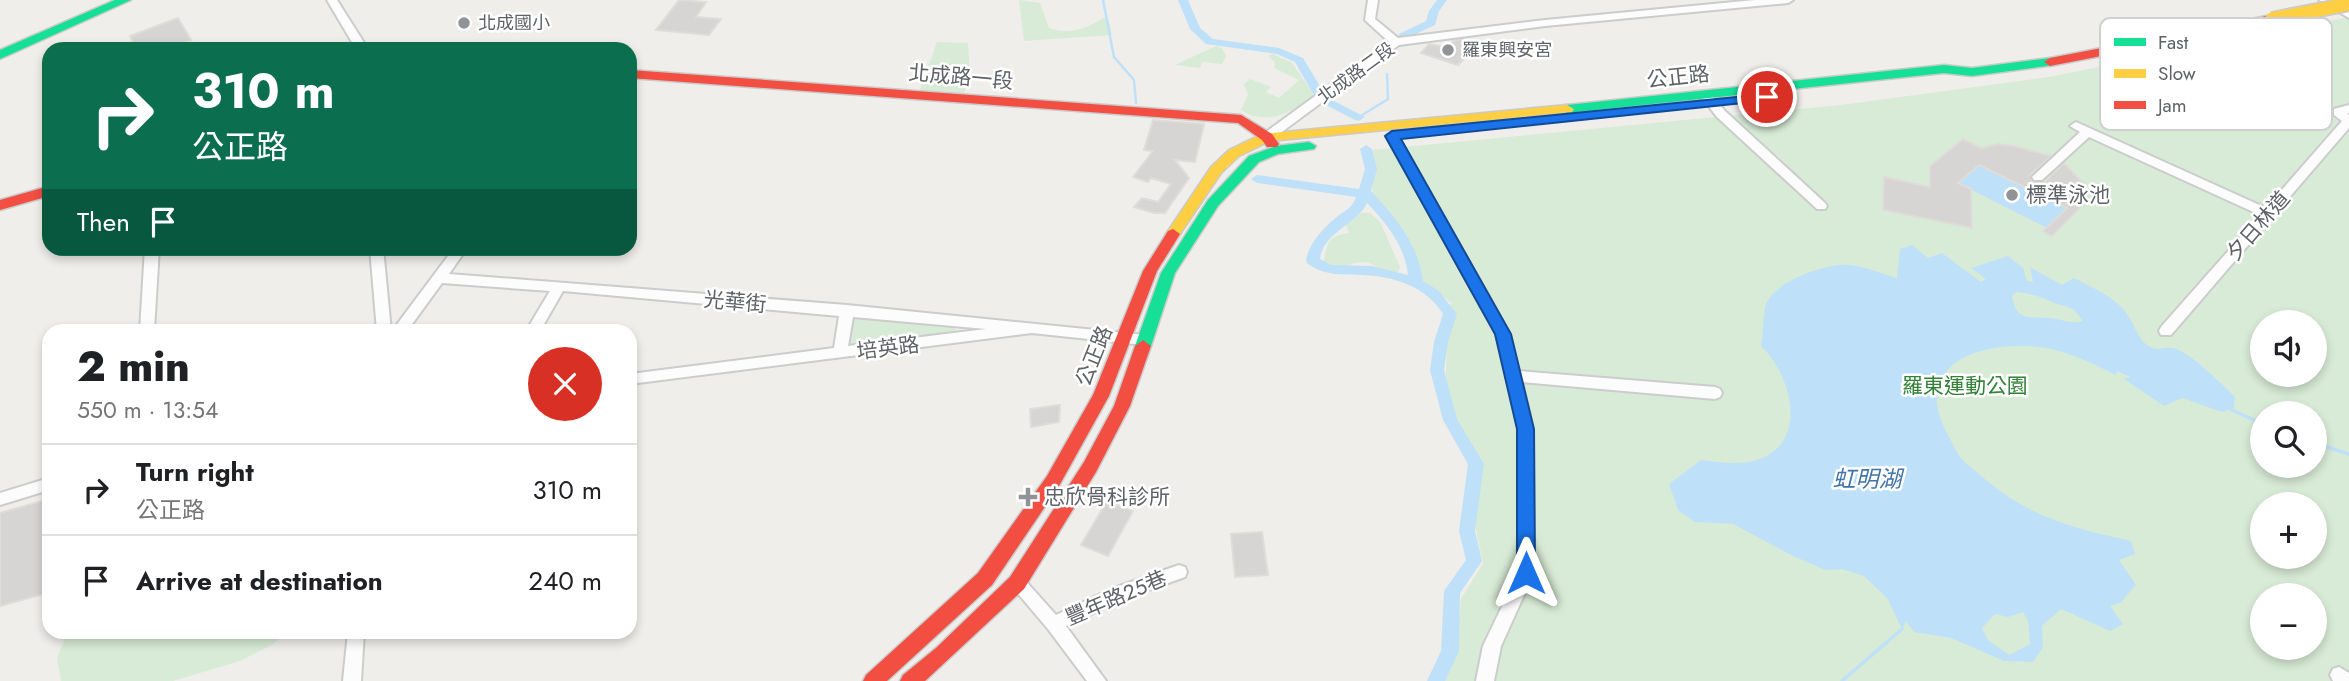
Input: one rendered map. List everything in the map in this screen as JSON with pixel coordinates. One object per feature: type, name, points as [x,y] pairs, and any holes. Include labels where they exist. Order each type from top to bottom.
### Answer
[{"type":"street","points":[[0,55],[125,0]]},
{"type":"street","points":[[332,0],[358,42]]},
{"type":"street","points":[[1373,0],[1370,20],[1396,43]]},
{"type":"street","name":"北成路二段","points":[[1272,144],[1324,96],[1396,43],[1545,23],[1788,0]]},
{"type":"street","points":[[2324,0],[2349,15]]},
{"type":"street","name":"公正路","points":[[2277,18],[2349,4]]},
{"type":"street","name":"公正路","points":[[873,681],[985,579],[1053,481],[1101,396],[1150,271],[1200,191],[1234,153],[1272,144],[1390,131],[1709,99],[1947,80],[1972,72],[2046,63],[2100,52]]},
{"type":"street","name":"北成路一段","points":[[637,75],[1241,119],[1272,144]]},
{"type":"street","points":[[1709,99],[1821,206]]},
{"type":"street","points":[[2349,109],[2338,112],[2349,121]]},
{"type":"street","name":"夕日林道","points":[[2166,331],[2349,121]]},
{"type":"street","points":[[2038,177],[2082,129],[2268,215]]},
{"type":"street","points":[[1390,131],[1503,334],[1526,429],[1526,573],[1492,646],[1485,681]]},
{"type":"street","name":"公正路","points":[[910,681],[943,654],[1017,583],[1090,467],[1122,406],[1168,273],[1213,203],[1254,159],[1272,144]]},
{"type":"street","points":[[0,205],[42,193]]},
{"type":"street","points":[[147,324],[152,256]]},
{"type":"street","points":[[377,256],[383,324]]},
{"type":"street","points":[[404,324],[455,256]]},
{"type":"street","name":"光華街","points":[[438,278],[847,310],[1032,328]]},
{"type":"street","points":[[537,324],[559,286]]},
{"type":"street","points":[[840,354],[847,310]]},
{"type":"street","name":"培英路","points":[[637,378],[1032,328],[1145,341]]},
{"type":"street","points":[[1514,376],[1715,393]]},
{"type":"street","points":[[0,499],[42,486]]},
{"type":"street","name":"豐年路25巷","points":[[1054,624],[1117,594],[1179,572]]},
{"type":"street","points":[[1017,583],[1054,624],[1097,681]]},
{"type":"street","points":[[352,681],[355,639]]},
{"type":"green space","points":[[1019,0],[1040,3],[1049,28],[1077,30],[1103,18],[1109,22],[1112,35],[1024,41]]},
{"type":"green space","name":"羅東運動公園","points":[[2349,17],[2349,681],[1443,681],[1456,648],[1461,599],[1483,563],[1472,510],[1472,458],[1450,411],[1446,376],[1451,303],[1420,278],[1398,228],[1372,201],[1373,150],[1841,105],[2049,77],[2100,67],[2100,130],[2332,130],[2332,20]]},
{"type":"green space","points":[[937,42],[968,43],[970,75],[964,93],[920,90]]},
{"type":"green space","points":[[1216,46],[1222,48],[1226,56],[1222,64],[1202,62],[1200,68],[1175,65]]},
{"type":"green space","points":[[1273,54],[1292,63],[1314,95],[1289,112],[1270,117],[1251,115],[1241,110],[1248,95],[1244,84],[1250,79],[1271,87],[1266,92],[1279,98],[1299,80],[1274,68],[1275,63],[1268,55]]},
{"type":"green space","points":[[1361,213],[1370,213],[1380,222],[1400,267],[1398,272],[1387,271],[1364,262],[1329,267],[1324,261],[1330,240],[1349,233],[1346,225]]},
{"type":"green space","points":[[847,310],[956,322],[954,340],[840,354]]},
{"type":"green space","points":[[65,639],[278,639],[240,661],[173,681],[61,681],[57,658]]},
{"type":"water","name":"標準泳池","points":[[1979,165],[2067,208],[2047,228],[1958,183]]},
{"type":"water","name":"虹明湖","points":[[1912,245],[1928,258],[1942,253],[1981,282],[1986,279],[1971,268],[2008,256],[2023,268],[2027,281],[2033,282],[2030,267],[2062,285],[2074,278],[2119,305],[2147,345],[2157,349],[2179,350],[2205,369],[2235,397],[2234,408],[2222,412],[2182,398],[2164,406],[2124,379],[2130,377],[2117,371],[2116,375],[2060,351],[2025,346],[1984,350],[1966,356],[1942,378],[1937,394],[1939,413],[1956,450],[1968,465],[2016,502],[2034,511],[2070,526],[2131,541],[2135,554],[2119,560],[2136,585],[2120,603],[2110,606],[2123,624],[2110,631],[2061,609],[2042,626],[2043,647],[2033,662],[2004,661],[1951,638],[1914,632],[1906,621],[1902,629],[1887,598],[1864,576],[1842,569],[1825,570],[1733,524],[1695,522],[1678,510],[1669,484],[1701,460],[1731,463],[1753,461],[1776,450],[1785,437],[1790,422],[1787,389],[1780,372],[1761,346],[1765,308],[1769,299],[1777,290],[1800,276],[1839,265],[1861,267],[1897,278],[1900,249]],"holes":[[[2016,292],[2034,295],[2068,307],[2083,321],[2025,316],[2017,311],[2014,305],[2012,296]],[[2023,612],[2028,621],[2030,644],[2009,655],[1988,640],[1982,628],[1995,614],[2008,617]]]},
{"type":"building","points":[[679,0],[706,2],[696,17],[721,19],[709,35],[656,30]]},
{"type":"building","points":[[178,18],[191,40],[133,42],[130,36]]},
{"type":"building","name":"羅東興安宮","points":[[1462,39],[1477,45],[1458,65],[1421,53],[1429,44],[1447,47],[1453,41]]},
{"type":"building","points":[[1153,120],[1204,124],[1195,162],[1175,160],[1189,178],[1165,213],[1134,207],[1142,198],[1158,202],[1171,184],[1151,178],[1148,182],[1133,177],[1153,151],[1144,150]]},
{"type":"building","points":[[1963,139],[1981,148],[1998,144],[2051,156],[2030,175],[2032,181],[2044,182],[2064,163],[2085,185],[2088,200],[2052,236],[2043,231],[2067,208],[1979,165],[1958,183],[1971,189],[1972,228],[1883,210],[1884,177],[1930,187],[1930,166]]},
{"type":"building","points":[[1060,405],[1059,422],[1031,427],[1030,409]]},
{"type":"building","points":[[42,501],[42,595],[0,606],[0,513]]},
{"type":"building","points":[[1107,501],[1133,511],[1108,556],[1081,545]]},
{"type":"building","points":[[1262,532],[1268,575],[1235,577],[1231,534]]},
{"type":"waterway","points":[[1103,0],[1114,57],[1134,80],[1136,103]]},
{"type":"waterway","points":[[1183,0],[1195,29],[1210,42],[1279,51],[1299,60],[1316,90],[1330,103],[1359,117]]},
{"type":"waterway","points":[[1403,36],[1431,23],[1434,11],[1442,0]]},
{"type":"waterway","points":[[1390,59],[1392,51]]},
{"type":"waterway","points":[[1359,117],[1388,99],[1387,74]]},
{"type":"waterway","points":[[1364,194],[1371,169],[1366,149]]},
{"type":"waterway","points":[[1257,179],[1364,194]]},
{"type":"waterway","points":[[1364,194],[1400,233],[1411,256],[1416,282]]},
{"type":"waterway","points":[[1364,194],[1360,206],[1340,221],[1314,250],[1313,261],[1331,270],[1372,271],[1399,276],[1423,287],[1443,303],[1450,314],[1441,342],[1437,370],[1450,420],[1476,464],[1467,531],[1474,561],[1452,591],[1450,651],[1436,681]]},
{"type":"waterway","points":[[2232,410],[2250,418]]},
{"type":"waterway","points":[[2327,447],[2349,454]]},
{"type":"waterway","points":[[1842,681],[1902,629]]},
{"type":"traffic: fast","points":[[0,55],[125,0]]},
{"type":"traffic: fast","points":[[1567,109],[1944,69],[1972,72],[2050,62]]},
{"type":"traffic: fast","points":[[1143,346],[1168,273],[1213,203],[1254,159],[1276,150],[1309,146]]},
{"type":"traffic: slow","points":[[2277,18],[2349,4]]},
{"type":"traffic: slow","points":[[1173,234],[1216,170],[1234,153],[1267,137],[1567,109]]},
{"type":"traffic: jam","points":[[2050,62],[2100,52]]},
{"type":"traffic: jam","points":[[637,75],[1241,119],[1267,137],[1272,144]]},
{"type":"traffic: jam","points":[[0,205],[42,193]]},
{"type":"traffic: jam","points":[[873,681],[985,579],[1053,481],[1101,396],[1150,271],[1173,234]]},
{"type":"traffic: jam","points":[[910,681],[943,654],[1017,583],[1090,467],[1122,406],[1143,346]]},
{"type":"place","name":"北成國小","points":[[464,23]]},
{"type":"place","name":"羅東興安宮","points":[[1448,50]]},
{"type":"place","name":"標準泳池","points":[[2012,195]]},
{"type":"place","name":"忠欣骨科診所","points":[[1028,497]]},
{"type":"route","points":[[1526,573],[1526,429],[1503,334],[1392,136],[1767,97]]}]
